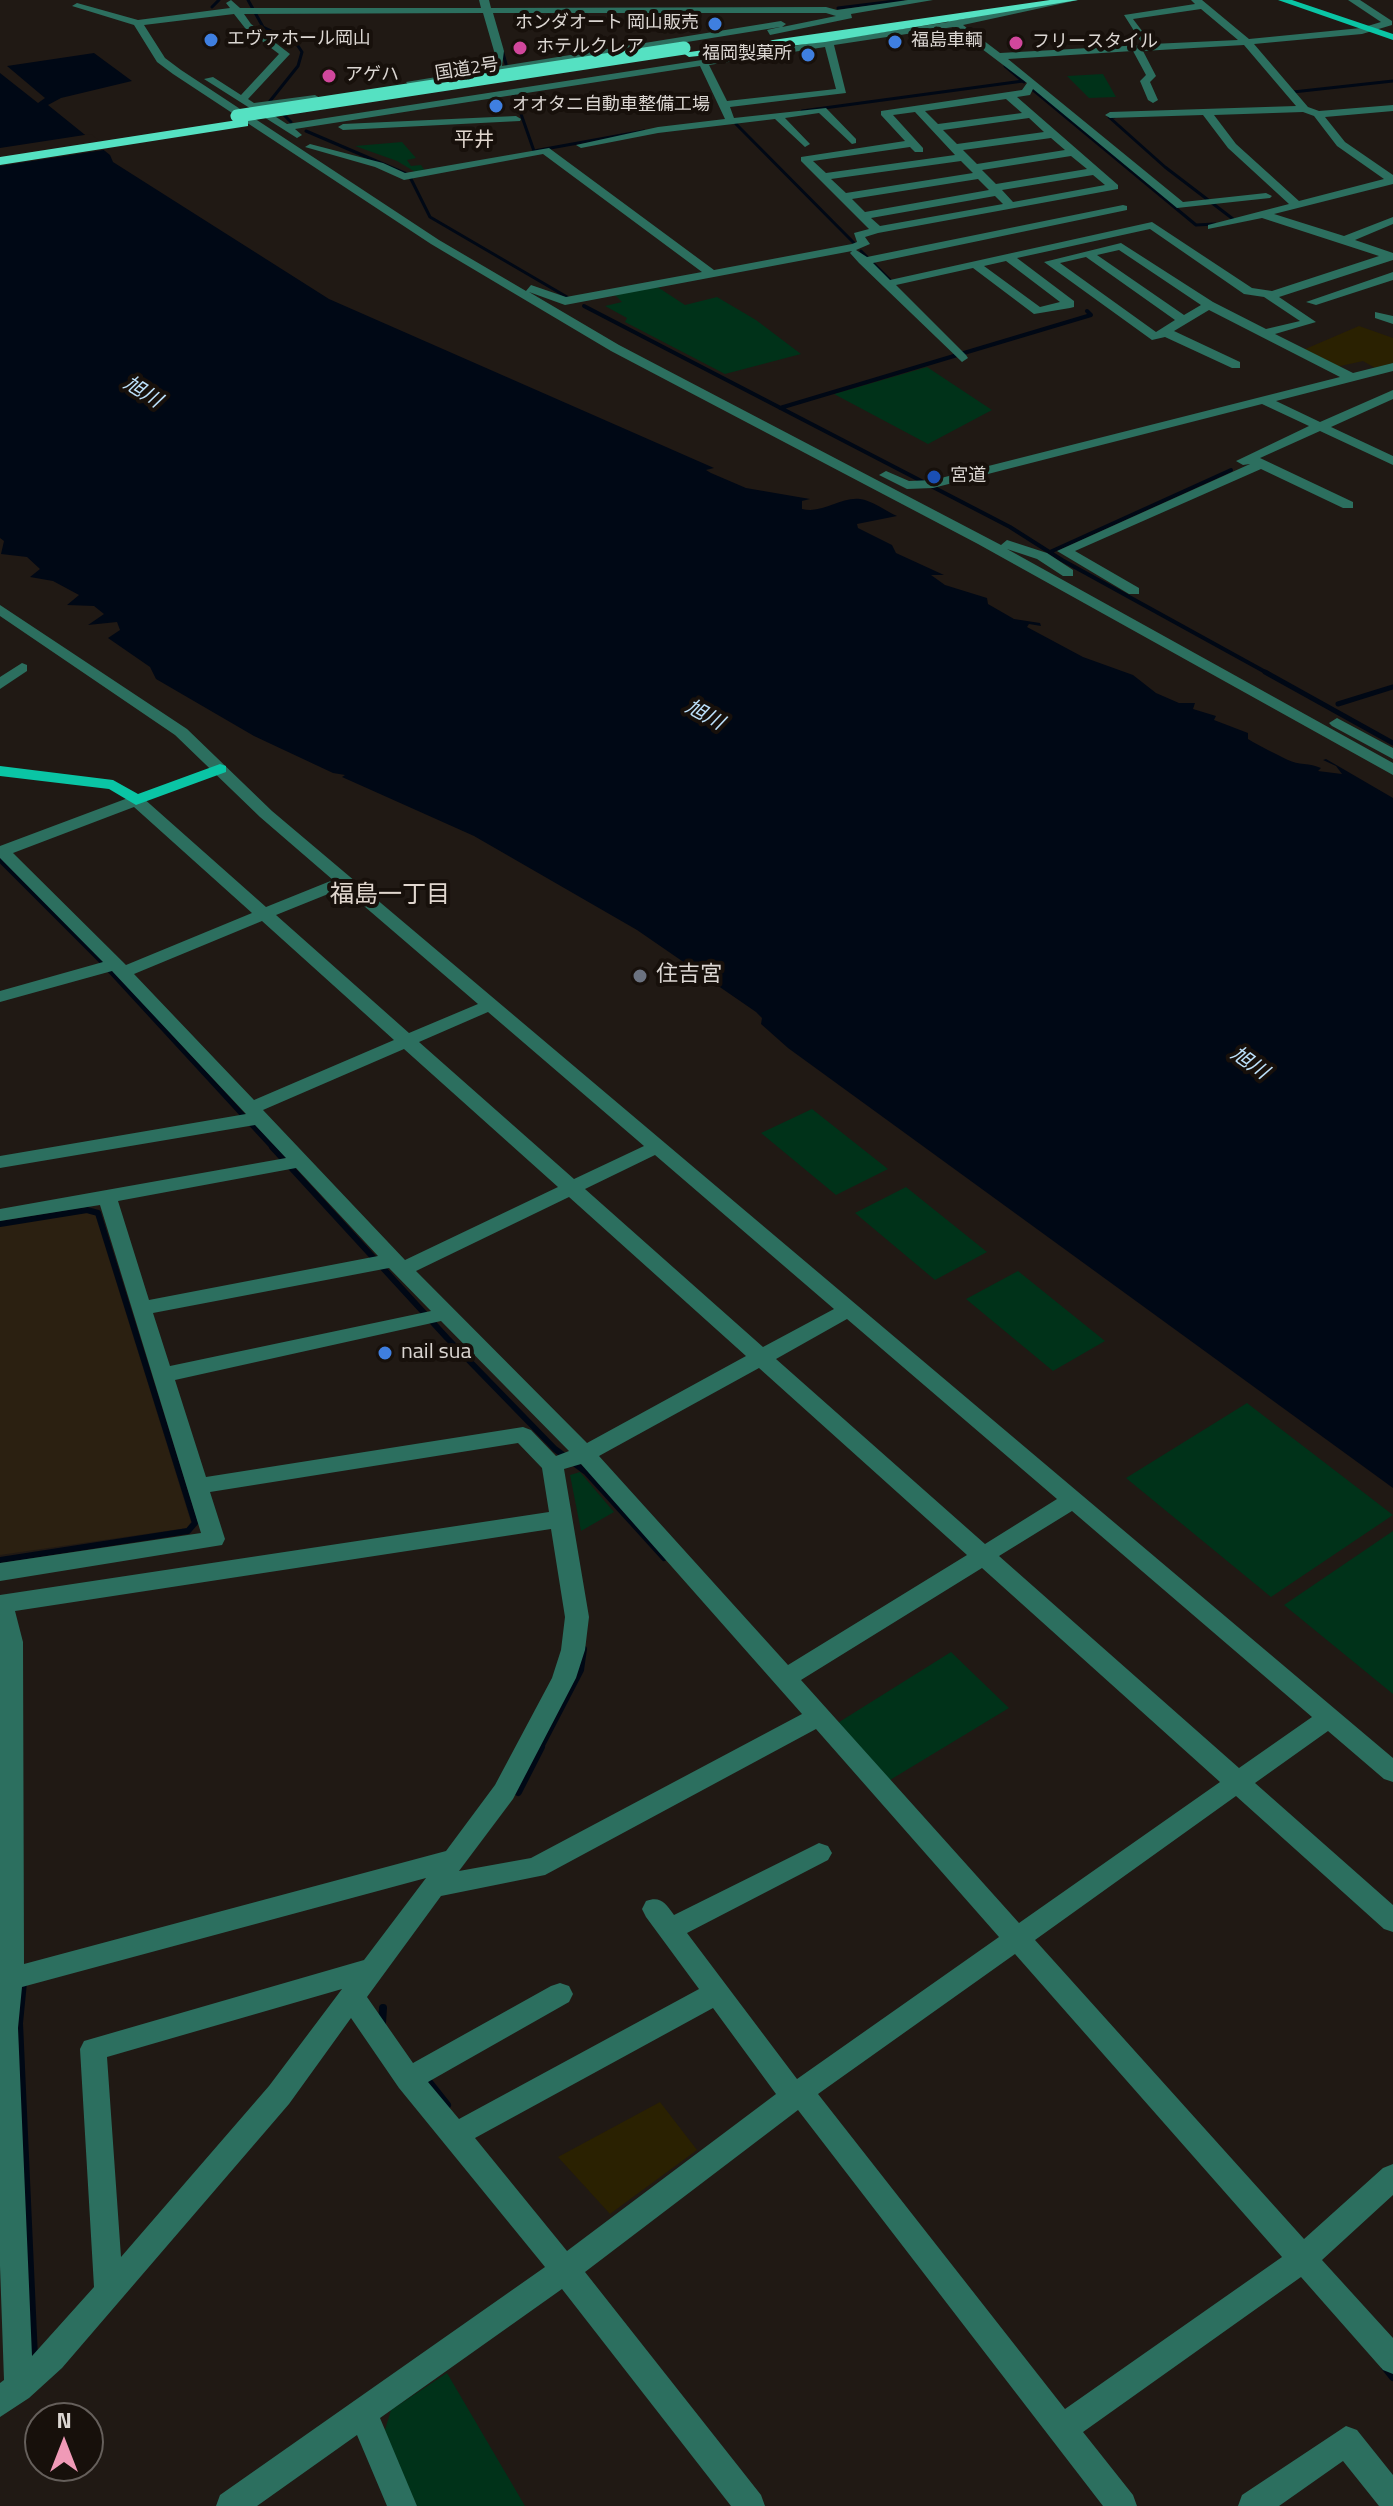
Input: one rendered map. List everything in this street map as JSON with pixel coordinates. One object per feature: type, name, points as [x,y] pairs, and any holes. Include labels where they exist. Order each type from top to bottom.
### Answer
[{"type":"highway","name":"国道2号","points":[[938,14],[1004,0]]},
{"type":"highway","name":"国道2号","points":[[0,161],[687,50],[1035,0]]},
{"type":"highway","points":[[938,14],[1073,0]]},
{"type":"highway","points":[[0,153],[687,50],[770,32],[941,4]]},
{"type":"main road","points":[[1283,0],[1393,37]]},
{"type":"main road","points":[[1306,0],[1393,30]]},
{"type":"main road","points":[[0,771],[96,781],[113,785],[136,800],[220,769]]},
{"type":"street","points":[[66,0],[133,22],[251,9],[394,5],[692,5],[938,14],[999,56],[1110,147],[1145,181],[1181,206],[1266,196]]},
{"type":"street","points":[[229,0],[251,9]]},
{"type":"street","points":[[999,56],[1246,41],[1369,29],[1389,22],[1353,0]]},
{"type":"street","points":[[81,3],[115,29]]},
{"type":"street","points":[[1153,100],[1145,81],[1151,76],[1146,48],[1127,17],[1199,3],[1246,41],[1304,109]]},
{"type":"street","points":[[486,5],[499,51],[494,74],[514,107],[525,142]]},
{"type":"street","points":[[243,98],[285,54],[248,26],[251,9]]},
{"type":"street","points":[[255,106],[561,60],[841,12],[848,17],[770,32]]},
{"type":"street","points":[[289,128],[582,79],[829,43],[938,14]]},
{"type":"street","points":[[133,22],[154,52],[177,72],[330,176],[501,281],[615,348],[985,539],[1393,770]]},
{"type":"street","points":[[722,105],[842,91],[829,43]]},
{"type":"street","points":[[141,44],[243,98],[289,128],[361,193]]},
{"type":"street","points":[[561,60],[582,79]]},
{"type":"street","points":[[703,62],[731,121]]},
{"type":"street","points":[[930,162],[885,113],[1026,93],[1032,83]]},
{"type":"street","points":[[1009,96],[1114,187]]},
{"type":"street","points":[[1110,115],[1304,109],[1318,114],[1393,108]]},
{"type":"street","points":[[917,109],[1011,206]]},
{"type":"street","points":[[581,145],[822,110],[852,141]]},
{"type":"street","points":[[1208,114],[1232,146],[1295,204]]},
{"type":"street","points":[[1318,114],[1341,144],[1390,180]]},
{"type":"street","points":[[935,128],[1031,115]]},
{"type":"street","points":[[778,116],[805,144]]},
{"type":"street","points":[[289,128],[516,119]]},
{"type":"street","points":[[823,177],[930,162],[959,152],[1053,134]]},
{"type":"street","points":[[310,147],[343,153],[410,177],[525,142],[545,150],[711,273]]},
{"type":"street","points":[[877,230],[805,159],[912,143]]},
{"type":"street","points":[[843,197],[1074,152]]},
{"type":"street","points":[[863,216],[1096,171]]},
{"type":"street","points":[[1212,227],[1390,180]]},
{"type":"street","points":[[565,301],[864,244],[858,235],[877,230],[1145,181]]},
{"type":"street","points":[[867,260],[1123,208]]},
{"type":"street","points":[[1263,214],[1392,257]]},
{"type":"street","points":[[1345,240],[1393,220]]},
{"type":"street","points":[[1063,221],[1121,246],[1209,305],[1350,377]]},
{"type":"street","points":[[886,284],[1152,225],[1248,291],[1267,294],[1310,322],[1265,333]]},
{"type":"street","points":[[1121,246],[1050,262],[1156,337],[1209,305]]},
{"type":"street","points":[[850,247],[867,260],[886,284],[959,356]]},
{"type":"street","points":[[1087,253],[1184,321]]},
{"type":"street","points":[[976,265],[1038,311],[1070,304],[1008,257]]},
{"type":"street","points":[[1267,294],[1392,257]]},
{"type":"street","points":[[1312,302],[1393,276]]},
{"type":"street","points":[[501,281],[519,284],[565,301],[614,335],[620,342],[615,348]]},
{"type":"street","points":[[1379,315],[1393,320]]},
{"type":"street","points":[[1165,332],[1236,365]]},
{"type":"street","points":[[916,482],[1393,367]]},
{"type":"street","points":[[1056,555],[1393,394]]},
{"type":"street","points":[[1264,400],[1393,461]]},
{"type":"street","points":[[806,446],[828,448],[916,482],[985,539],[1056,555],[1134,591]]},
{"type":"street","points":[[1227,468],[1255,461],[1348,505]]},
{"type":"street","points":[[1056,555],[1393,754]]},
{"type":"street","points":[[0,609],[181,732],[266,814],[1393,1772]]},
{"type":"street","points":[[0,684],[22,668]]},
{"type":"street","points":[[1393,1921],[136,800],[1,850],[10,871],[113,968],[390,1264],[567,1460],[784,1679],[812,1720],[1296,2264],[1393,2360]]},
{"type":"street","points":[[0,997],[113,968],[345,881]]},
{"type":"street","points":[[0,1162],[253,1118],[492,1004]]},
{"type":"street","points":[[142,1308],[390,1264],[572,1189],[659,1146]]},
{"type":"street","points":[[0,1215],[294,1163]]},
{"type":"street","points":[[0,1572],[214,1539],[107,1197]]},
{"type":"street","points":[[567,1460],[850,1309]]},
{"type":"street","points":[[163,1375],[432,1318]]},
{"type":"street","points":[[199,1486],[523,1435],[567,1460]]},
{"type":"street","points":[[9,2395],[52,2358],[279,2095],[504,1792],[564,1678],[573,1650],[577,1617],[560,1519],[567,1460]]},
{"type":"street","points":[[784,1679],[1073,1500]]},
{"type":"street","points":[[9,2395],[3,2059],[5,2028],[20,1977],[11,1642],[3,1605],[560,1519]]},
{"type":"street","points":[[231,2506],[565,2270],[797,2095],[1330,1717]]},
{"type":"street","points":[[433,1887],[536,1868],[812,1720]]},
{"type":"street","points":[[819,1853],[662,1919],[1122,2506]]},
{"type":"street","points":[[20,1977],[452,1860]]},
{"type":"street","points":[[109,2293],[93,2049],[372,1969]]},
{"type":"street","points":[[463,2131],[717,1992]]},
{"type":"street","points":[[417,2075],[560,1994]]},
{"type":"street","points":[[352,1998],[463,2131],[565,2270],[750,2506]]},
{"type":"street","points":[[1062,2429],[1296,2264],[1393,2177]]},
{"type":"street","points":[[363,2413],[402,2506]]},
{"type":"street","points":[[1253,2506],[1346,2441],[1393,2499]]},
{"type":"shaded area","points":[[87,1212],[95,1214],[191,1522],[187,1528],[0,1555],[0,1226]]},
{"type":"green space","points":[[1103,74],[1116,97],[1089,98],[1067,76]]},
{"type":"green space","points":[[402,142],[416,158],[407,160],[411,166],[421,165],[425,171],[417,173],[397,161],[355,146]]},
{"type":"green space","points":[[656,286],[685,305],[717,297],[756,320],[801,354],[725,374],[625,322],[627,318],[605,306],[622,302],[614,294]]},
{"type":"green space","points":[[927,367],[992,410],[928,444],[834,394]]},
{"type":"green space","points":[[812,1109],[888,1169],[836,1195],[761,1133]]},
{"type":"green space","points":[[906,1187],[987,1252],[935,1280],[855,1213]]},
{"type":"green space","points":[[1018,1271],[1105,1341],[1053,1371],[966,1299]]},
{"type":"green space","points":[[1247,1403],[1393,1515],[1271,1597],[1126,1478]]},
{"type":"green space","points":[[580,1472],[614,1512],[581,1531],[570,1475]]},
{"type":"green space","points":[[1393,1531],[1393,1694],[1284,1605]]},
{"type":"green space","points":[[951,1652],[1009,1708],[890,1780],[836,1724]]},
{"type":"green space","points":[[447,2373],[525,2506],[417,2506],[384,2433],[391,2410]]},
{"type":"sand","points":[[1359,326],[1393,338],[1393,363],[1375,368],[1363,361],[1336,367],[1303,350]]},
{"type":"sand","points":[[660,2102],[697,2150],[610,2214],[558,2157]]},
{"type":"water","name":"旭川","points":[[94,53],[132,81],[61,98],[48,105],[110,155],[113,162],[329,299],[714,468],[706,470],[746,488],[810,499],[802,501],[802,509],[810,510],[852,499],[874,504],[897,516],[857,524],[858,528],[892,545],[896,553],[944,575],[931,575],[945,585],[987,598],[988,604],[1014,619],[1040,623],[1041,626],[1029,624],[1027,627],[1083,657],[1133,675],[1156,693],[1179,703],[1195,703],[1193,709],[1216,716],[1214,720],[1248,733],[1248,739],[1288,760],[1321,768],[1318,771],[1342,774],[1336,766],[1323,760],[1326,759],[1393,798],[1393,1488],[788,1048],[761,1024],[762,1018],[756,1012],[637,930],[474,836],[254,736],[156,679],[150,667],[108,638],[120,630],[117,622],[88,625],[104,614],[94,606],[67,605],[79,595],[53,581],[30,577],[40,569],[27,557],[1,554],[4,541],[0,538],[0,73],[38,103],[45,98],[7,66]]},
{"type":"pier","points":[[91,134],[110,149],[0,166],[0,148]]},
{"type":"waterway","points":[[212,7],[219,0]]},
{"type":"waterway","points":[[248,0],[263,27],[296,43],[302,52],[298,66],[270,101]]},
{"type":"waterway","points":[[838,8],[903,0]]},
{"type":"waterway","points":[[502,50],[506,64]]},
{"type":"waterway","points":[[1005,66],[1023,81]]},
{"type":"waterway","points":[[802,111],[1023,81]]},
{"type":"waterway","points":[[1293,92],[1393,81]]},
{"type":"waterway","points":[[1032,89],[1196,225],[1215,224]]},
{"type":"waterway","points":[[514,94],[534,151],[644,131]]},
{"type":"waterway","points":[[279,110],[291,122]]},
{"type":"waterway","points":[[1114,117],[1109,117],[1165,167],[1233,219]]},
{"type":"waterway","points":[[736,124],[854,243]]},
{"type":"waterway","points":[[306,131],[409,175],[430,217],[567,297]]},
{"type":"waterway","points":[[861,251],[890,280]]},
{"type":"waterway","points":[[584,306],[780,408]]},
{"type":"waterway","points":[[780,408],[1091,315],[1087,311]]},
{"type":"waterway","points":[[780,408],[1010,527],[1062,560],[1269,674]]},
{"type":"waterway","points":[[1050,552],[1231,470]]},
{"type":"waterway","points":[[1265,672],[1393,743]]},
{"type":"waterway","points":[[1338,704],[1393,687]]},
{"type":"waterway","points":[[0,860],[102,962],[274,1149]]},
{"type":"waterway","points":[[272,1147],[447,1338],[555,1449],[586,1472],[664,1558]]},
{"type":"waterway","points":[[0,1224],[87,1210],[98,1213],[195,1523],[188,1531],[0,1560]]},
{"type":"waterway","points":[[540,1749],[581,1670],[584,1649]]},
{"type":"waterway","points":[[518,1792],[541,1747]]},
{"type":"waterway","points":[[23,1982],[19,2023],[34,2358]]},
{"type":"waterway","points":[[382,2023],[383,2008]]},
{"type":"waterway","points":[[424,2076],[447,2105]]},
{"type":"waterway","points":[[1385,2367],[1393,2377]]},
{"type":"place","name":"ホンダオート 岡山販売","points":[[715,24]]},
{"type":"place","name":"エヴァホール岡山","points":[[211,40]]},
{"type":"place","name":"福島車輌","points":[[895,42]]},
{"type":"place","name":"フリースタイル","points":[[1016,43]]},
{"type":"place","name":"ホテルクレア","points":[[520,48]]},
{"type":"place","name":"福岡製菓所","points":[[808,55]]},
{"type":"place","name":"アゲハ","points":[[329,76]]},
{"type":"place","name":"オオタニ自動車整備工場","points":[[496,106]]},
{"type":"place","name":"宮道","points":[[934,477]]},
{"type":"place","name":"住吉宮","points":[[640,976]]},
{"type":"place","name":"nail sua","points":[[385,1353]]},
{"type":"district","name":"平井","points":[[474,141]]},
{"type":"district","name":"福島一丁目","points":[[390,896]]}]
